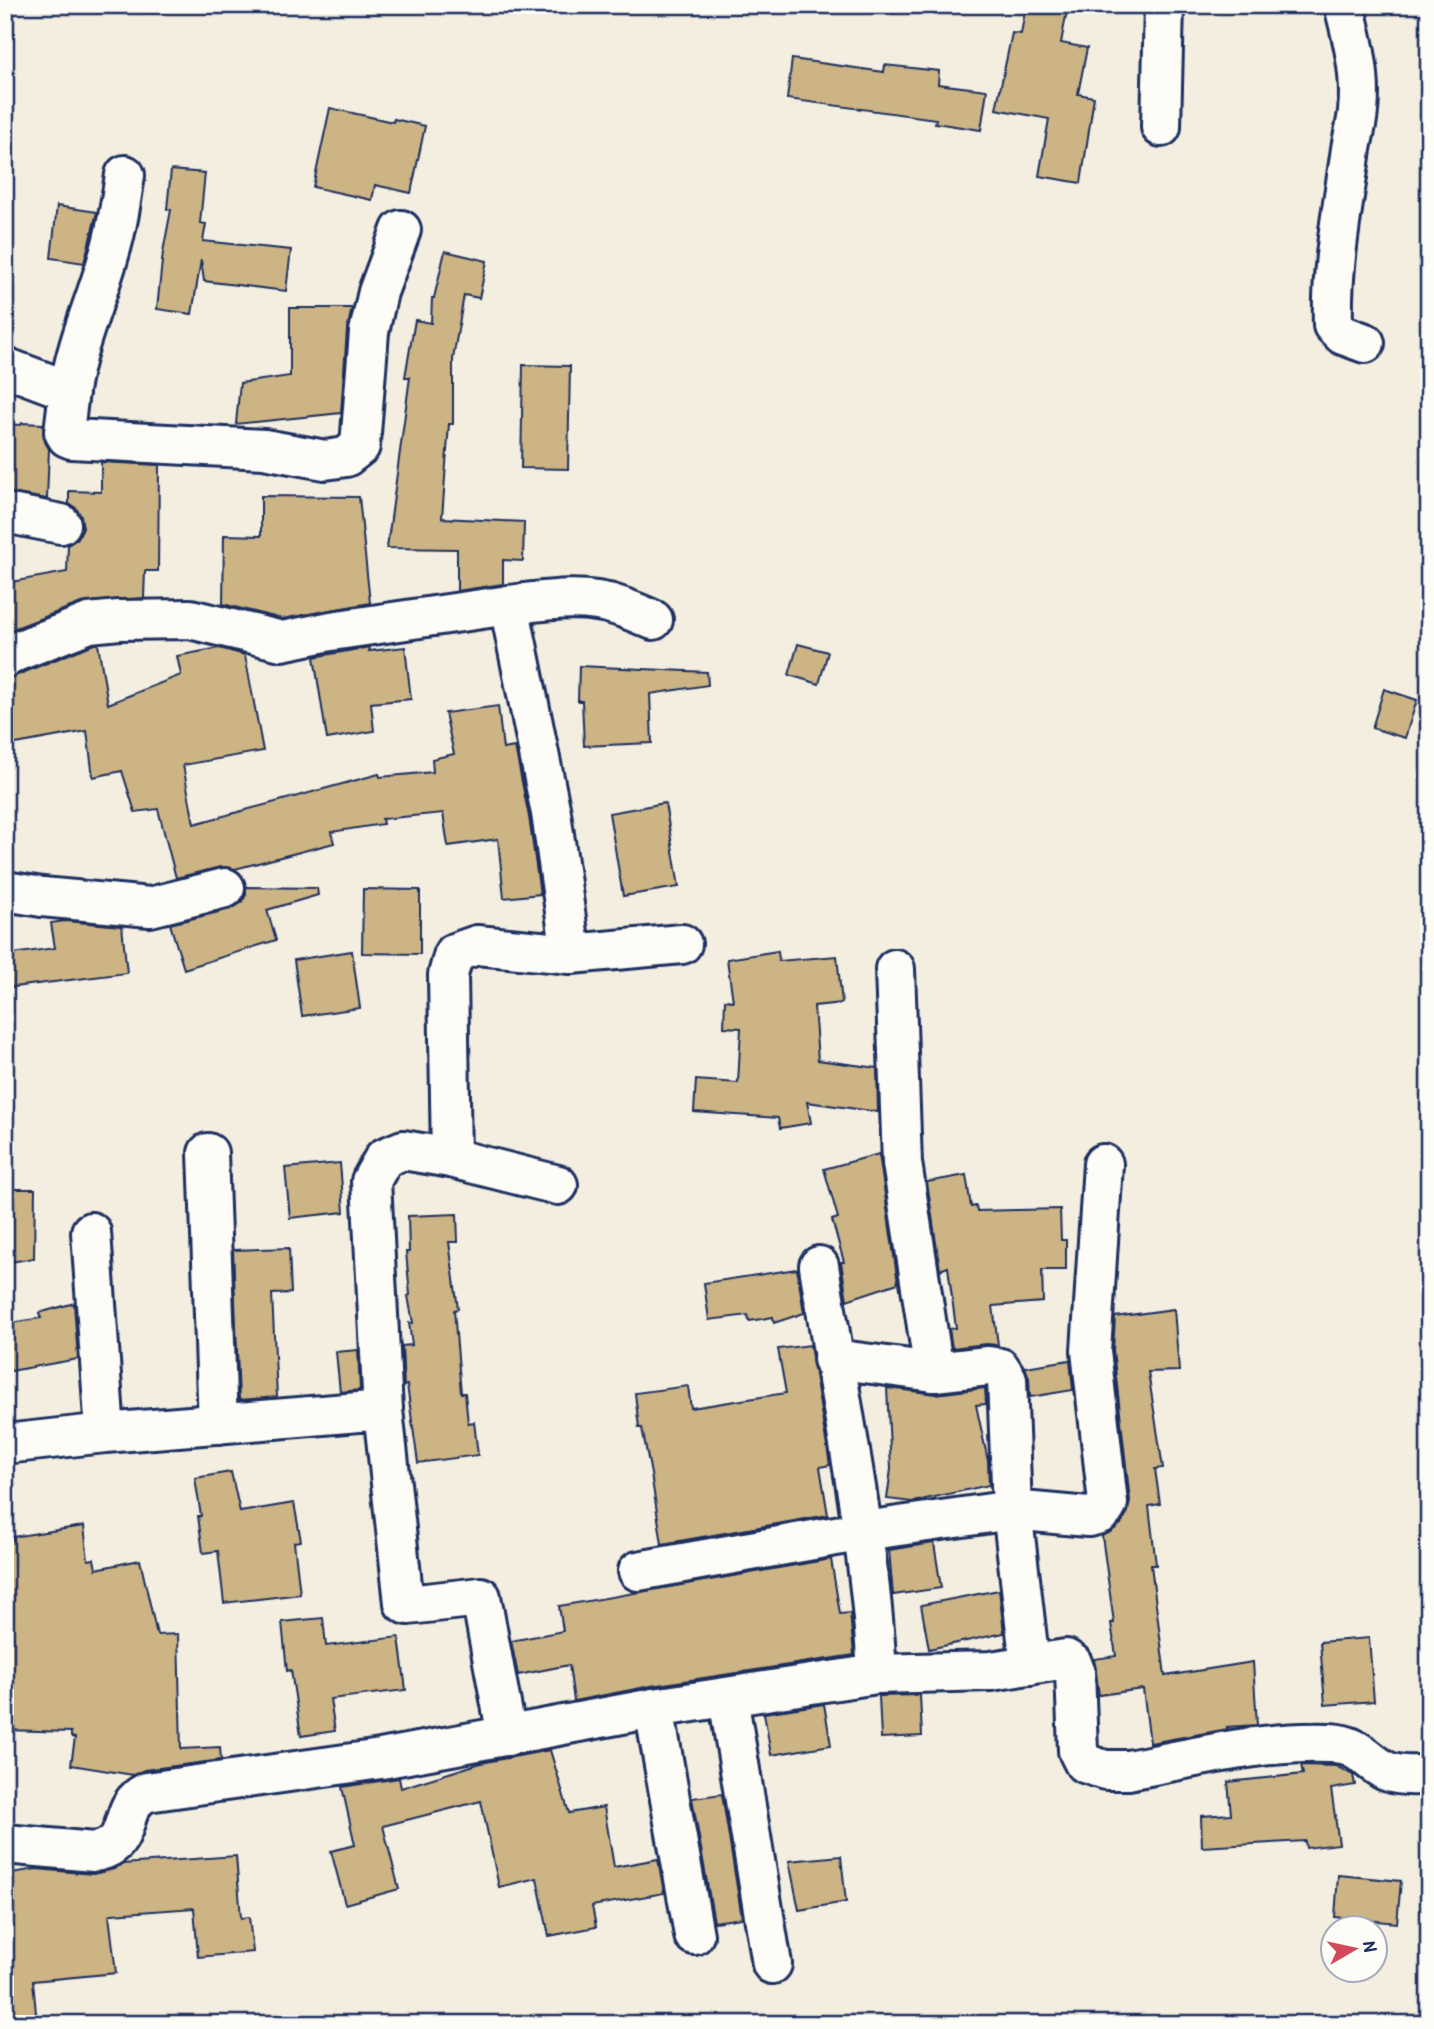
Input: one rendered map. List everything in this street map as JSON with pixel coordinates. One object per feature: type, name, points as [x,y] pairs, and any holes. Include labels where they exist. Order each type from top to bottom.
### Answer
[{"type":"street","points":[[1161,127],[1164,5]]},
{"type":"street","points":[[1344,5],[1353,40],[1358,78],[1358,111],[1335,259],[1332,325],[1343,335],[1365,343]]},
{"type":"street","points":[[125,175],[112,246],[86,319],[69,390],[64,432],[72,439],[264,449],[325,460],[346,457],[360,446],[369,332],[378,292],[401,230]]},
{"type":"street","points":[[5,368],[69,390]]},
{"type":"street","points":[[5,513],[61,524]]},
{"type":"street","points":[[5,659],[15,652],[89,623],[190,619],[282,641],[331,631],[561,599],[616,605],[653,620]]},
{"type":"street","points":[[509,605],[551,813],[571,954]]},
{"type":"street","points":[[5,891],[42,897],[150,906],[225,888]]},
{"type":"street","points":[[451,1158],[448,975],[454,953],[477,946],[571,954],[682,944]]},
{"type":"street","points":[[895,969],[902,1163],[934,1372]]},
{"type":"street","points":[[507,1736],[479,1582],[408,1605],[404,1603],[383,1410],[371,1181],[384,1158],[403,1150],[451,1158],[558,1185]]},
{"type":"street","points":[[208,1153],[218,1424]]},
{"type":"street","points":[[638,1571],[864,1531],[1012,1510],[1088,1517],[1105,1511],[1108,1503],[1091,1351],[1103,1164]]},
{"type":"street","points":[[91,1232],[105,1433]]},
{"type":"street","points":[[819,1266],[864,1531],[877,1674]]},
{"type":"street","points":[[833,1359],[934,1372],[988,1366],[1000,1368],[1007,1379],[1012,1510],[1030,1665]]},
{"type":"street","points":[[5,1444],[383,1410]]},
{"type":"street","points":[[5,1844],[94,1852],[105,1850],[115,1843],[123,1832],[130,1806],[136,1798],[147,1792],[381,1759],[654,1708],[877,1674],[991,1671],[1066,1659],[1072,1663],[1075,1671],[1078,1751],[1084,1763],[1105,1770],[1128,1770],[1269,1745],[1332,1743],[1357,1748],[1387,1771],[1419,1776],[1429,1774]]},
{"type":"street","points":[[728,1697],[772,1964]]},
{"type":"street","points":[[654,1708],[694,1935]]},
{"type":"building","points":[[1026,5],[1068,5],[1061,43],[1087,48],[1078,94],[1094,97],[1081,183],[1039,176],[1049,119],[996,109],[1012,33],[1021,34]]},
{"type":"building","points":[[792,59],[884,72],[885,65],[939,71],[938,84],[987,90],[981,130],[935,123],[936,119],[787,99]]},
{"type":"building","points":[[330,108],[425,126],[411,193],[375,185],[372,200],[313,187]]},
{"type":"building","points":[[171,170],[205,173],[200,223],[206,224],[203,241],[291,250],[286,291],[204,281],[201,260],[192,314],[157,309],[171,210],[167,209]]},
{"type":"building","points":[[57,206],[97,212],[84,263],[51,258]]},
{"type":"building","points":[[445,251],[487,261],[479,298],[464,295],[453,359],[453,424],[449,424],[442,518],[524,522],[523,561],[503,560],[503,584],[457,591],[457,549],[387,548],[410,377],[405,377],[415,320],[431,323],[432,298]]},
{"type":"building","points":[[290,308],[352,308],[347,330],[341,413],[236,424],[240,383],[290,376]]},
{"type":"building","points":[[523,365],[570,366],[568,469],[521,468]]},
{"type":"building","points":[[5,424],[43,424],[45,442],[49,449],[47,499],[5,492]]},
{"type":"building","points":[[101,462],[159,465],[158,571],[145,571],[144,598],[81,603],[5,632],[5,583],[67,572],[68,545],[78,538],[83,528],[81,516],[76,508],[69,504],[69,491],[101,492]]},
{"type":"building","points":[[261,496],[359,497],[370,603],[282,619],[223,604],[224,535],[261,536]]},
{"type":"building","points":[[98,644],[108,704],[181,675],[177,656],[219,648],[245,655],[263,751],[183,765],[194,824],[379,774],[380,777],[433,772],[432,759],[454,754],[445,713],[498,706],[503,749],[515,747],[540,894],[504,898],[498,839],[448,846],[443,813],[382,819],[383,824],[331,832],[334,843],[235,869],[220,867],[176,878],[158,809],[135,812],[122,771],[93,777],[87,731],[5,746],[5,680]]},
{"type":"building","points":[[798,644],[828,652],[819,684],[789,675]]},
{"type":"building","points":[[370,647],[369,651],[405,647],[411,699],[371,703],[374,731],[327,739],[314,657]]},
{"type":"building","points":[[579,666],[707,672],[708,685],[650,694],[652,743],[584,746],[582,701],[578,701]]},
{"type":"building","points":[[1384,689],[1417,700],[1405,738],[1372,728]]},
{"type":"building","points":[[665,803],[679,887],[623,896],[609,813]]},
{"type":"building","points":[[246,887],[317,888],[318,895],[267,910],[276,940],[184,969],[170,924],[231,909],[241,903],[246,895]]},
{"type":"building","points":[[363,889],[420,890],[420,954],[362,953]]},
{"type":"building","points":[[65,921],[122,926],[127,973],[5,988],[5,955],[55,948],[51,923]]},
{"type":"building","points":[[352,951],[360,1008],[302,1016],[294,960]]},
{"type":"building","points":[[778,951],[779,961],[837,956],[842,1003],[814,1006],[818,1060],[877,1068],[878,1112],[807,1102],[811,1123],[780,1128],[778,1118],[694,1112],[696,1080],[738,1083],[741,1028],[724,1027],[725,1000],[733,1001],[727,959]]},
{"type":"building","points":[[879,1154],[898,1283],[847,1300],[841,1262],[844,1262],[832,1220],[838,1218],[824,1169]]},
{"type":"building","points":[[340,1163],[344,1212],[290,1218],[285,1168]]},
{"type":"building","points":[[966,1175],[971,1207],[976,1206],[977,1211],[1060,1209],[1061,1240],[1066,1240],[1066,1270],[1042,1270],[1043,1302],[993,1306],[998,1345],[952,1348],[949,1329],[956,1328],[948,1267],[940,1270],[927,1182]]},
{"type":"building","points":[[5,1189],[35,1189],[34,1258],[5,1263]]},
{"type":"building","points":[[457,1214],[458,1242],[449,1242],[458,1309],[454,1310],[461,1393],[465,1393],[468,1423],[474,1422],[478,1455],[418,1463],[407,1385],[404,1386],[402,1346],[412,1345],[409,1323],[413,1323],[408,1296],[406,1252],[409,1252],[408,1216]]},
{"type":"building","points":[[289,1248],[291,1293],[272,1294],[277,1397],[239,1400],[233,1250]]},
{"type":"building","points":[[797,1269],[804,1313],[774,1323],[773,1317],[749,1321],[748,1315],[709,1320],[704,1283]]},
{"type":"building","points":[[74,1303],[78,1359],[5,1372],[5,1324],[41,1318],[39,1313]]},
{"type":"building","points":[[1174,1309],[1179,1371],[1148,1372],[1163,1468],[1155,1469],[1160,1504],[1149,1506],[1156,1565],[1151,1565],[1165,1676],[1253,1662],[1257,1725],[1227,1727],[1228,1729],[1150,1743],[1143,1689],[1099,1695],[1094,1659],[1116,1656],[1102,1536],[1121,1524],[1128,1512],[1130,1501],[1113,1350],[1115,1317]]},
{"type":"building","points":[[810,1345],[830,1465],[820,1467],[828,1515],[662,1544],[642,1428],[639,1428],[635,1393],[688,1386],[691,1408],[786,1393],[778,1349]]},
{"type":"building","points":[[358,1350],[360,1390],[340,1392],[336,1352]]},
{"type":"building","points":[[1070,1360],[1073,1390],[1030,1397],[1029,1378],[1025,1367]]},
{"type":"building","points":[[887,1388],[936,1394],[985,1388],[986,1404],[976,1405],[988,1461],[989,1485],[912,1502],[887,1499],[891,1469]]},
{"type":"building","points":[[231,1472],[240,1512],[294,1503],[301,1541],[294,1542],[300,1594],[224,1603],[218,1551],[203,1553],[195,1478]]},
{"type":"building","points":[[84,1526],[88,1560],[94,1559],[96,1569],[140,1560],[157,1635],[178,1634],[181,1749],[220,1747],[221,1760],[144,1770],[133,1775],[71,1765],[75,1738],[71,1737],[71,1732],[5,1730],[5,1541],[13,1540],[12,1537]]},
{"type":"building","points":[[934,1543],[941,1588],[893,1595],[889,1550]]},
{"type":"building","points":[[831,1559],[840,1614],[850,1613],[854,1655],[651,1686],[574,1701],[569,1665],[518,1675],[511,1641],[563,1631],[559,1606]]},
{"type":"building","points":[[999,1590],[1004,1633],[929,1649],[921,1605]]},
{"type":"building","points":[[323,1618],[326,1646],[399,1637],[406,1690],[330,1699],[335,1731],[301,1736],[291,1670],[287,1671],[282,1622]]},
{"type":"building","points":[[1369,1638],[1374,1701],[1325,1705],[1320,1642]]},
{"type":"building","points":[[920,1695],[922,1736],[881,1738],[879,1696]]},
{"type":"building","points":[[824,1704],[831,1745],[771,1755],[764,1713]]},
{"type":"building","points":[[550,1750],[569,1813],[604,1807],[614,1867],[658,1859],[664,1893],[592,1906],[596,1927],[549,1936],[537,1878],[499,1887],[481,1801],[383,1826],[399,1889],[345,1904],[331,1851],[355,1845],[342,1787],[399,1778],[401,1788],[481,1763]]},
{"type":"building","points":[[1301,1765],[1336,1766],[1353,1775],[1355,1785],[1331,1789],[1339,1844],[1306,1848],[1305,1841],[1202,1847],[1201,1816],[1231,1814],[1228,1782],[1303,1774]]},
{"type":"building","points":[[722,1794],[742,1918],[714,1922],[692,1798]]},
{"type":"building","points":[[236,1856],[241,1918],[249,1917],[253,1952],[198,1957],[194,1908],[112,1914],[109,1915],[116,1973],[33,1981],[37,2024],[5,2024],[5,1874],[36,1869],[93,1874],[114,1869],[122,1864]]},
{"type":"building","points":[[841,1856],[846,1902],[799,1910],[789,1861]]},
{"type":"building","points":[[1338,1875],[1401,1881],[1397,1923],[1388,1922],[1388,1913],[1335,1913]]}]
